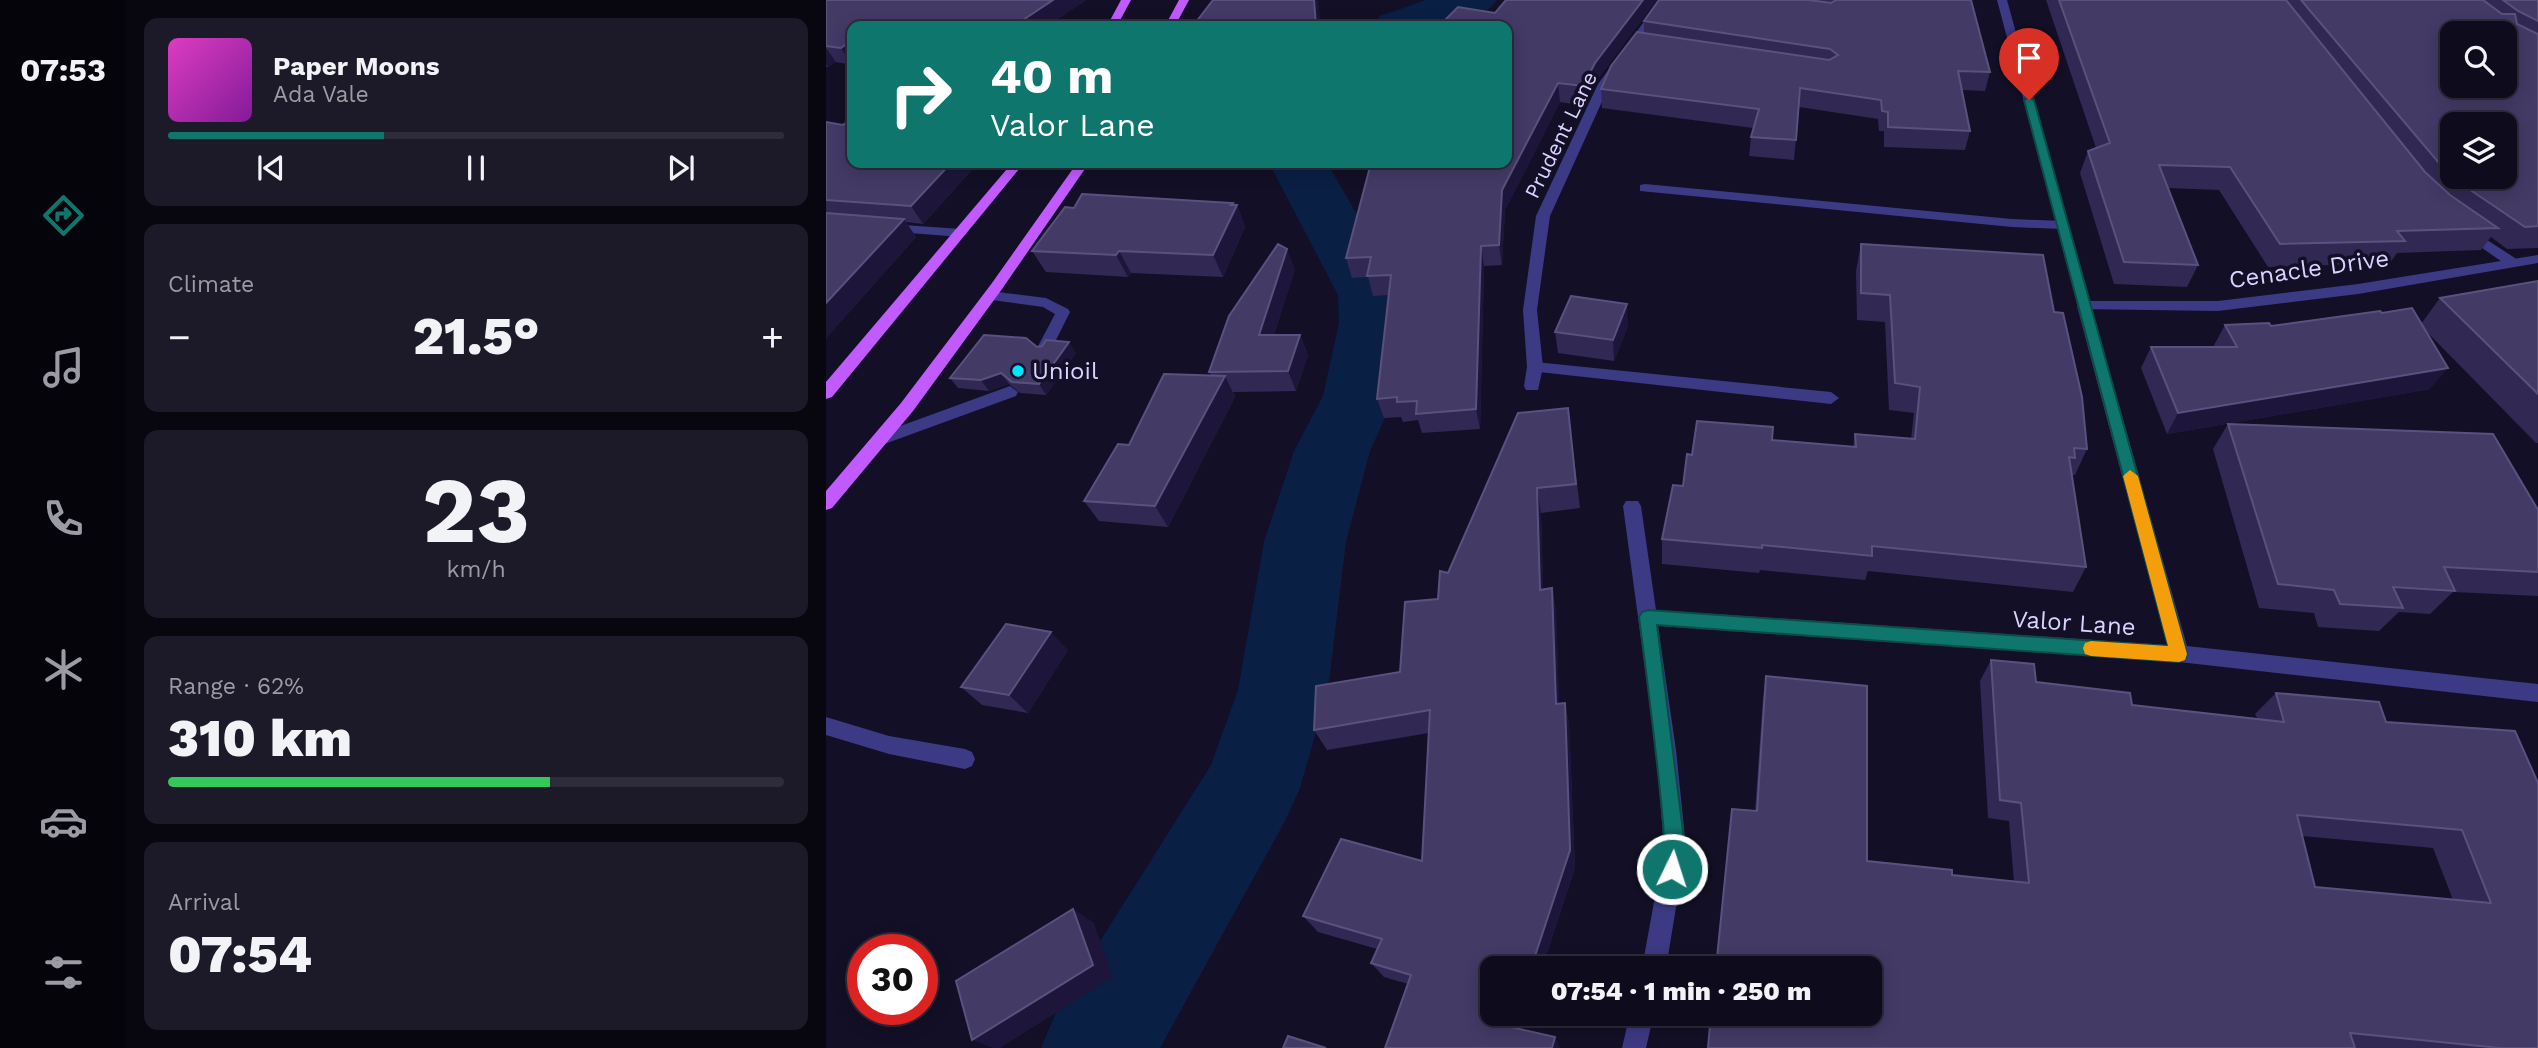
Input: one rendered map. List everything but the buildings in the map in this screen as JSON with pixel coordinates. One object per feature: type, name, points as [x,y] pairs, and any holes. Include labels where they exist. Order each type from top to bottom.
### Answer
[{"type":"main road","points":[[1115,21],[1126,0]]},
{"type":"main road","points":[[1173,21],[1184,0]]},
{"type":"main road","points":[[826,393],[1014,168]]},
{"type":"main road","points":[[826,503],[907,407],[1079,168]]},
{"type":"street","name":"Prudent Lane","points":[[1532,386],[1535,367],[1530,310],[1543,216],[1604,84],[1640,45],[1665,0]]},
{"type":"street","points":[[2002,0],[2179,654]]},
{"type":"street","points":[[1645,188],[2012,223],[2062,225]]},
{"type":"street","points":[[2451,219],[2513,263]]},
{"type":"street","points":[[870,227],[961,233]]},
{"type":"street","name":"Cenacle Drive","points":[[2084,306],[2218,306],[2358,289],[2538,259]]},
{"type":"street","points":[[989,296],[1046,303],[1063,312],[1044,350]]},
{"type":"street","points":[[1535,367],[1831,398]]},
{"type":"street","points":[[879,440],[1010,392]]},
{"type":"street","points":[[1632,506],[1666,750],[1675,847],[1656,956]]},
{"type":"street","name":"Valor Lane","points":[[1648,617],[2179,654],[2538,693]]},
{"type":"street","points":[[826,726],[889,746],[965,759]]},
{"type":"street","points":[[1634,1048],[1639,1026]]},
{"type":"waterway","points":[[1412,21],[1473,0]]},
{"type":"waterway","points":[[1098,1048],[1251,788],[1283,690],[1305,542],[1332,451],[1359,396],[1373,323],[1371,295],[1301,168]]},
{"type":"slow traffic","points":[[2091,648],[2179,654],[2130,476]]},
{"type":"place","name":"Unioil","points":[[1018,371]]},
{"type":"route","points":[[1672,869],[1675,847],[1666,750],[1648,617],[2179,654],[2029,100]]}]
